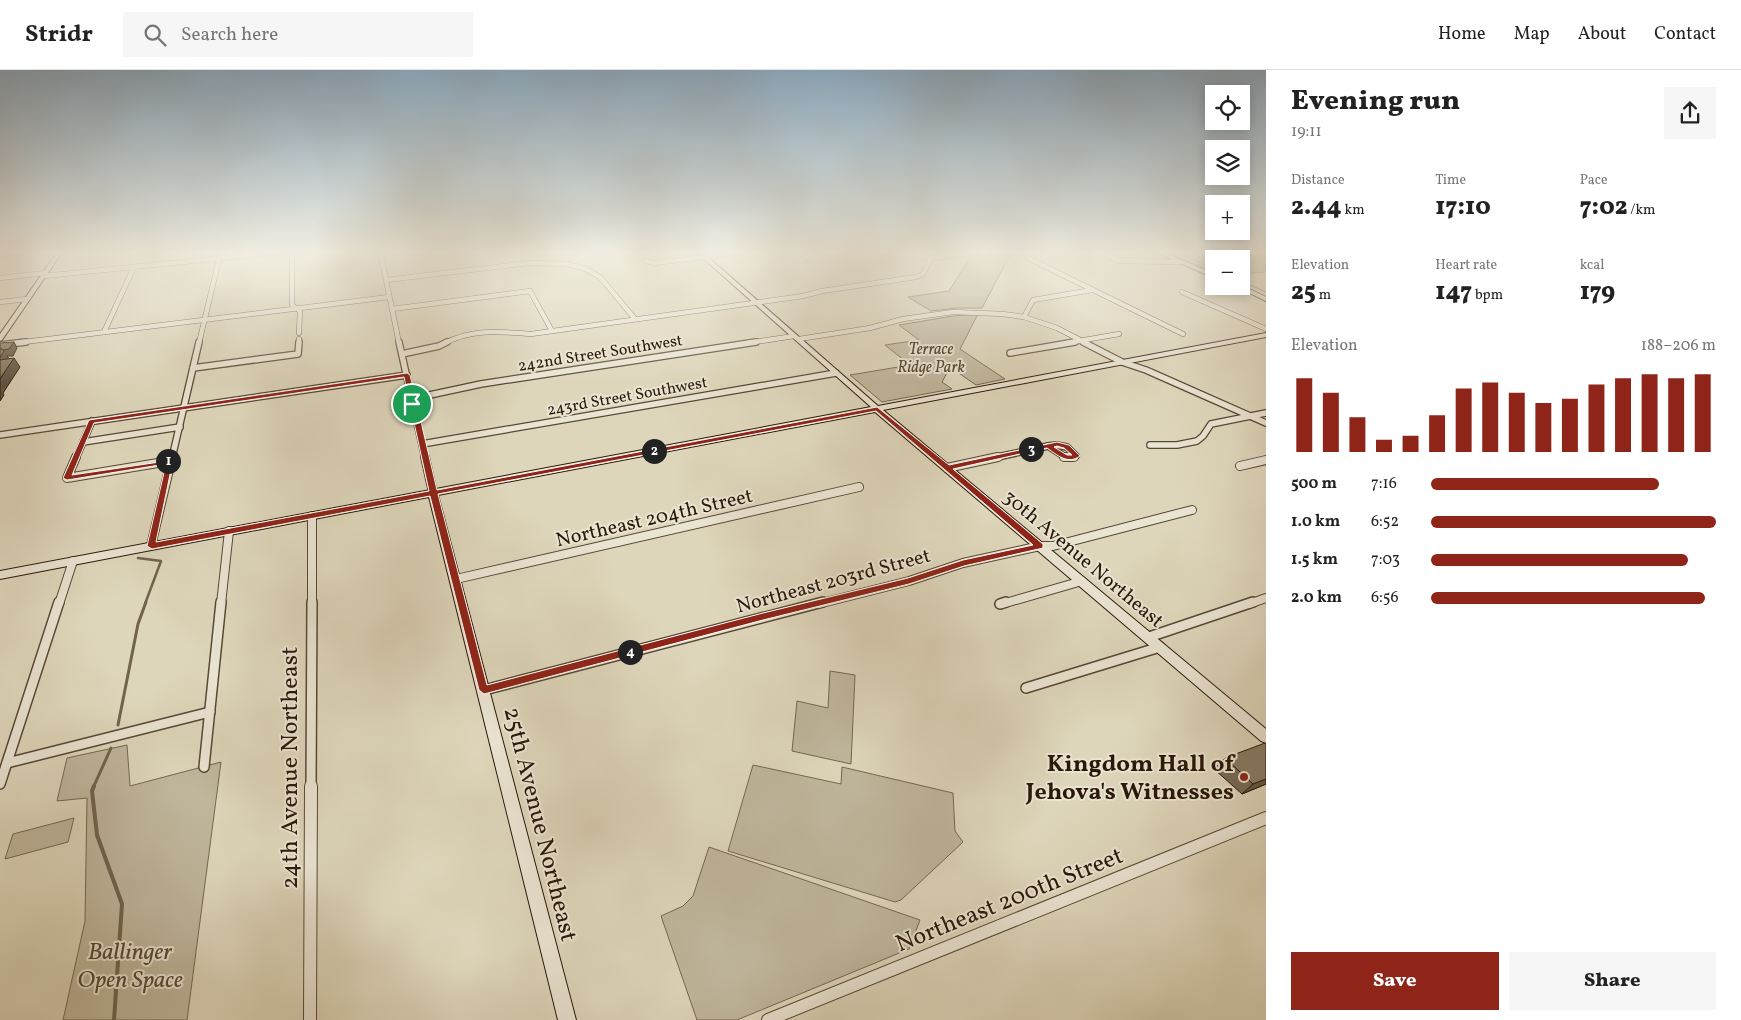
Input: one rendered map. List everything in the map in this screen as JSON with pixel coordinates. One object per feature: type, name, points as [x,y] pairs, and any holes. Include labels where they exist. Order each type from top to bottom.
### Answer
[{"type":"main road","points":[[0,339],[4,329],[30,295]]},
{"type":"main road","name":"30th Avenue Northeast","points":[[748,295],[947,468],[1266,737]]},
{"type":"main road","points":[[0,575],[1266,335]]},
{"type":"main road","name":"25th Avenue Northeast","points":[[434,493],[567,1020]]},
{"type":"street","points":[[104,332],[121,295]]},
{"type":"street","points":[[152,546],[170,461],[212,295]]},
{"type":"street","points":[[193,368],[298,354],[300,311],[295,309],[292,304],[292,295]]},
{"type":"street","points":[[392,309],[491,295]]},
{"type":"street","points":[[533,295],[552,331]]},
{"type":"street","points":[[615,295],[634,319]]},
{"type":"street","points":[[402,354],[439,346],[454,338],[475,332],[491,331],[519,334],[552,331],[799,295]]},
{"type":"street","points":[[1024,317],[1033,300],[1061,295]]},
{"type":"street","points":[[1104,295],[1183,334]]},
{"type":"street","points":[[1190,295],[1266,329]]},
{"type":"street","points":[[0,345],[389,297],[434,493]]},
{"type":"street","points":[[0,302],[27,300]]},
{"type":"street","name":"242nd Street Southwest","points":[[411,399],[482,384],[870,328],[903,319],[953,312],[983,311],[1024,317],[1057,328],[1122,362],[1146,370],[1266,423]]},
{"type":"street","points":[[1010,353],[1119,334]]},
{"type":"street","name":"243rd Street Southwest","points":[[422,444],[836,373]]},
{"type":"street","points":[[0,435],[407,375]]},
{"type":"street","points":[[1150,445],[1174,446],[1197,440],[1202,437],[1211,424],[1266,413]]},
{"type":"street","points":[[92,421],[67,478],[170,461]]},
{"type":"street","points":[[83,442],[180,427]]},
{"type":"street","points":[[947,468],[1048,446]]},
{"type":"street","points":[[1240,466],[1266,460]]},
{"type":"street","name":"Northeast 204th Street","points":[[456,579],[859,487]]},
{"type":"street","name":"Northeast 203rd Street","points":[[484,690],[909,581],[963,563],[1040,546],[1053,546],[1192,510]]},
{"type":"street","name":"24th Avenue Northeast","points":[[310,1020],[312,516]]},
{"type":"street","points":[[204,767],[229,532]]},
{"type":"street","points":[[0,784],[73,561]]},
{"type":"street","points":[[1000,604],[1082,581]]},
{"type":"street","points":[[1149,637],[1266,598]]},
{"type":"street","points":[[1026,688],[1160,647]]},
{"type":"street","points":[[7,764],[210,712]]},
{"type":"street","name":"Northeast 200th Street","points":[[768,1020],[1266,818]]},
{"type":"green space","points":[[989,295],[982,308],[931,311],[908,297]]},
{"type":"green space","name":"Terrace Ridge Park","points":[[978,314],[960,349],[1005,379],[976,385],[950,367],[942,382],[952,389],[882,402],[850,375],[910,365],[885,345],[919,340],[899,325]]},
{"type":"green space","points":[[830,671],[855,675],[851,764],[792,751],[797,701],[828,708]]},
{"type":"green space","name":"Ballinger Open Space","points":[[127,745],[130,786],[221,762],[187,1020],[63,1020],[85,921],[87,798],[57,801],[67,758]]},
{"type":"green space","points":[[753,765],[841,784],[842,767],[953,793],[955,831],[963,842],[901,900],[895,902],[728,851]]},
{"type":"green space","points":[[74,818],[68,842],[5,859],[13,834]]},
{"type":"green space","points":[[709,847],[920,920],[909,949],[737,1020],[697,1020],[661,916],[683,906],[693,896]]},
{"type":"building","points":[[14,342],[9,349],[3,350],[0,348],[0,343]]},
{"type":"building","points":[[0,348],[4,351],[0,357]]},
{"type":"building","points":[[14,358],[0,379],[0,360]]},
{"type":"building","points":[[1265,743],[1266,779],[1253,784],[1225,758]]},
{"type":"waterway","points":[[138,558],[161,561],[145,604]]},
{"type":"waterway","points":[[118,725],[138,624],[146,602]]},
{"type":"waterway","points":[[93,788],[111,748]]},
{"type":"waterway","points":[[94,786],[92,791],[97,835],[122,904],[114,1020]]},
{"type":"place","name":"Kingdom Hall of Jehova's Witnesses","points":[[1244,777]]},
{"type":"route","points":[[412,404],[407,375],[92,421],[67,478],[170,461],[152,546],[372,504],[434,493],[872,410],[877,408],[947,468],[1048,446],[1062,456],[1071,458],[1076,456],[1066,446],[1057,444],[947,468],[1040,546],[963,563],[909,581],[484,690],[434,493],[412,404]]}]
